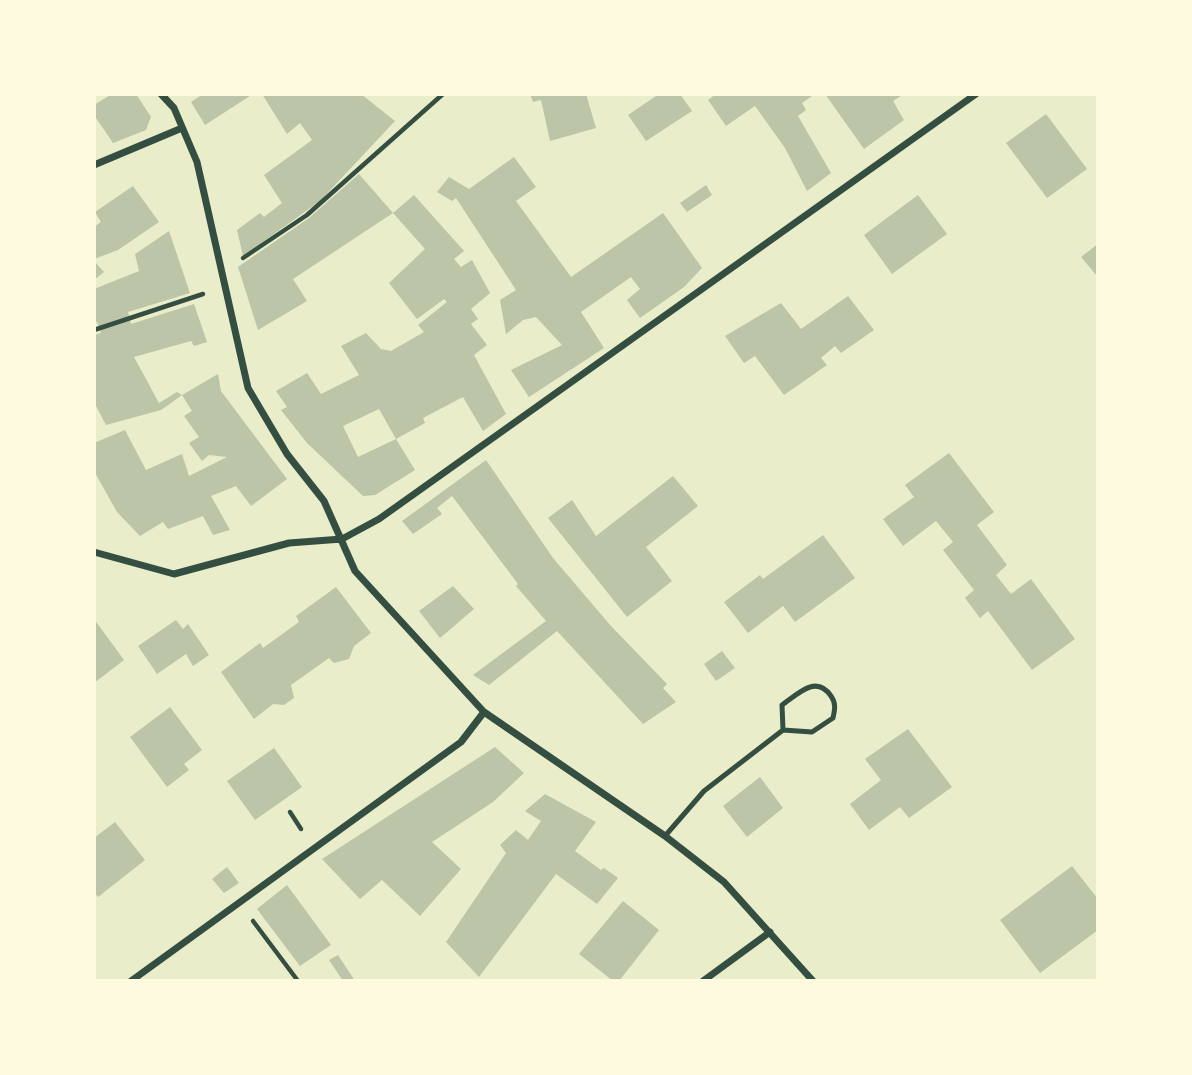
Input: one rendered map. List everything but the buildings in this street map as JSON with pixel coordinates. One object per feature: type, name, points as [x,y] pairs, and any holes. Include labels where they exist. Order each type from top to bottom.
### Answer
[{"type":"street","points":[[161,94],[174,108],[197,162],[248,388],[287,454],[324,502],[355,570],[484,712],[665,836],[724,882],[813,981]]},
{"type":"street","points":[[94,552],[174,574],[289,543],[342,540],[379,519],[976,94]]},
{"type":"street","points":[[94,164],[183,128]]},
{"type":"street","points":[[131,981],[461,742],[484,712]]},
{"type":"street","points":[[703,981],[770,932]]},
{"type":"lane","points":[[665,836],[704,791],[783,730],[812,732],[833,718],[834,701],[826,689],[817,685],[808,686],[782,705],[783,730]]},
{"type":"path","points":[[221,272],[307,215],[443,94]]},
{"type":"path","points":[[94,330],[225,287]]},
{"type":"path","points":[[234,904],[249,917],[298,981]]}]
